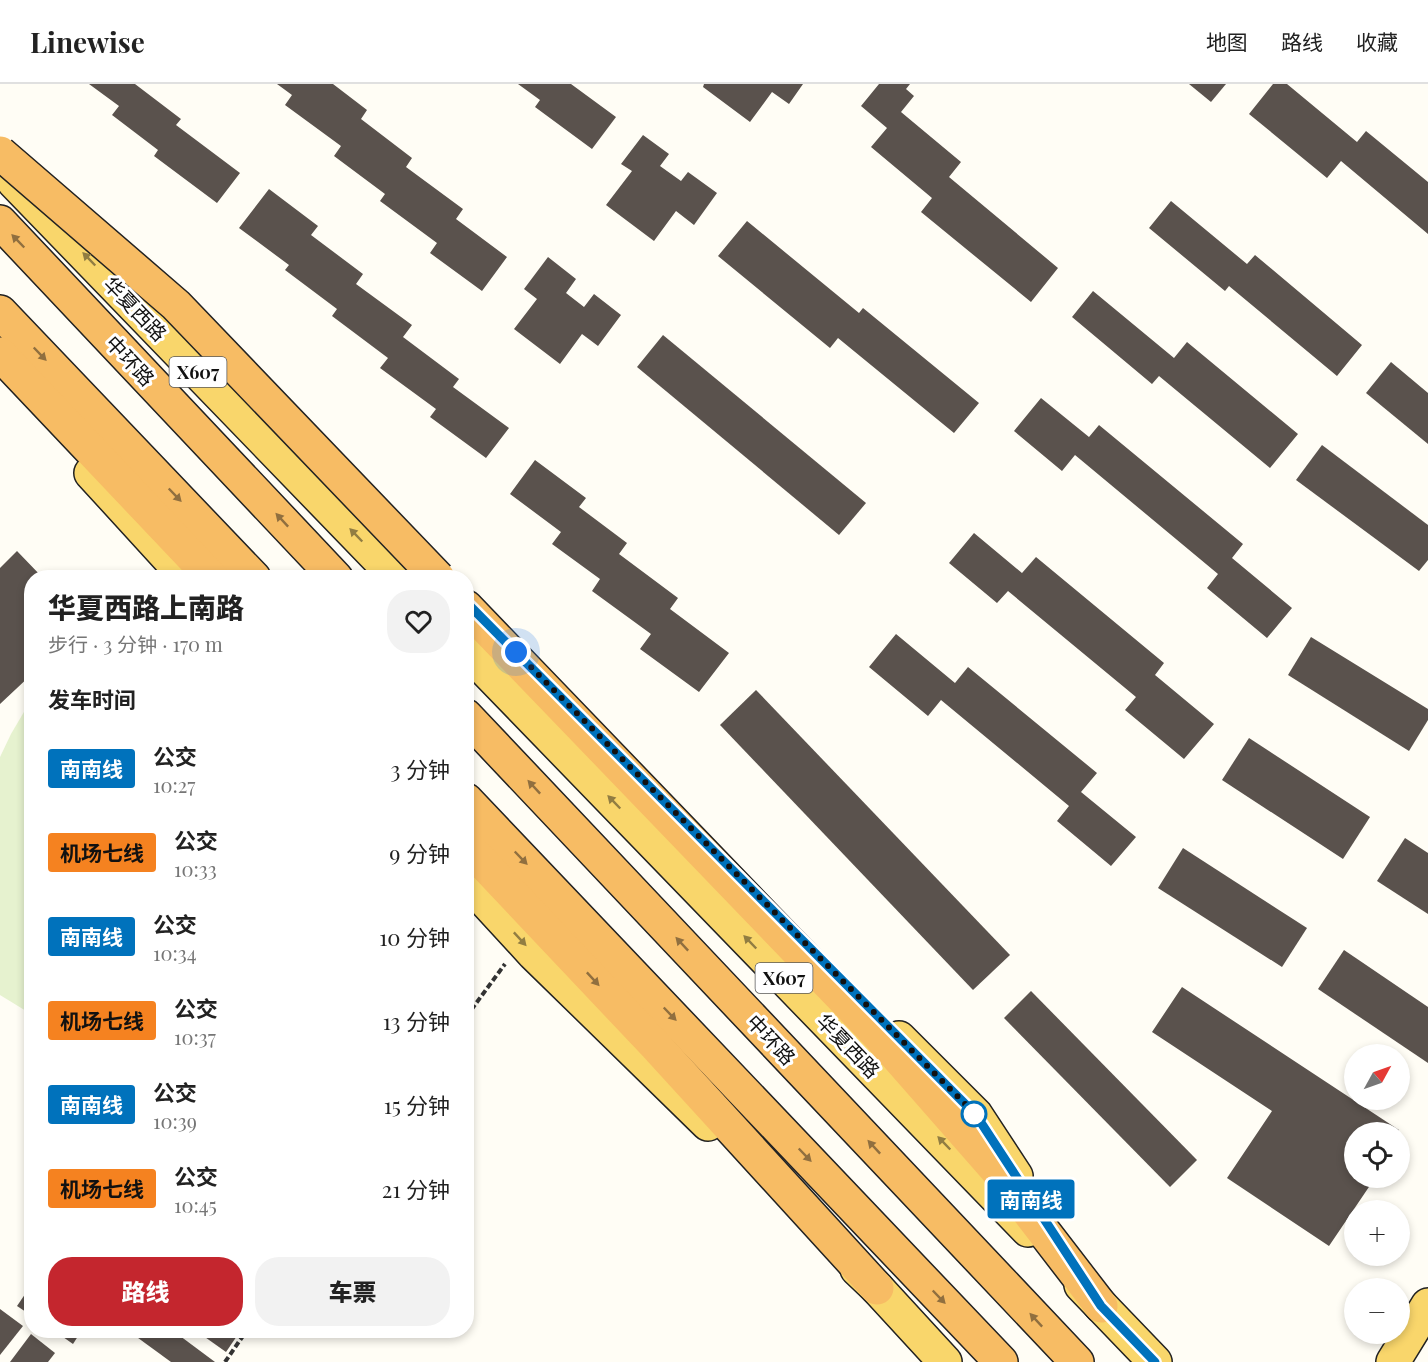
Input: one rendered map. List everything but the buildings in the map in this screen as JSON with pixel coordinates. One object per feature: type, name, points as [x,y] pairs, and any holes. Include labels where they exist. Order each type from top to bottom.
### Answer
[{"type":"highway","points":[[0,153],[176,305],[432,570]]},
{"type":"highway","name":"中环路","points":[[0,222],[328,570]]},
{"type":"highway","points":[[0,312],[246,570]]},
{"type":"highway","points":[[0,354],[204,570]]},
{"type":"highway","points":[[474,615],[880,1037],[994,1167],[1101,1306]]},
{"type":"highway","name":"中环路","points":[[474,724],[1077,1362]]},
{"type":"highway","points":[[474,808],[1001,1362]]},
{"type":"highway","points":[[474,853],[655,1045],[877,1288]]},
{"type":"main road","points":[[0,136],[8,140],[432,570]]},
{"type":"main road","name":"华夏西路","points":[[0,167],[389,570]]},
{"type":"main road","points":[[0,375],[180,570]]},
{"type":"main road","points":[[474,610],[976,1115],[1101,1306]]},
{"type":"main road","name":"华夏西路","points":[[474,658],[1155,1362]]},
{"type":"main road","points":[[474,889],[534,954],[877,1288],[945,1362]]},
{"type":"main road","points":[[1393,1362],[1428,1305]]},
{"type":"path","points":[[474,1006],[506,962]]},
{"type":"path","points":[[225,1362],[242,1338]]},
{"type":"green space","points":[[24,712],[24,1010],[0,995],[0,757]]},
{"type":"bus line","name":"南南线","points":[[474,610],[976,1115],[1101,1306],[1155,1362]]},
{"type":"route","points":[[516,652],[976,1115],[974,1114]]}]
